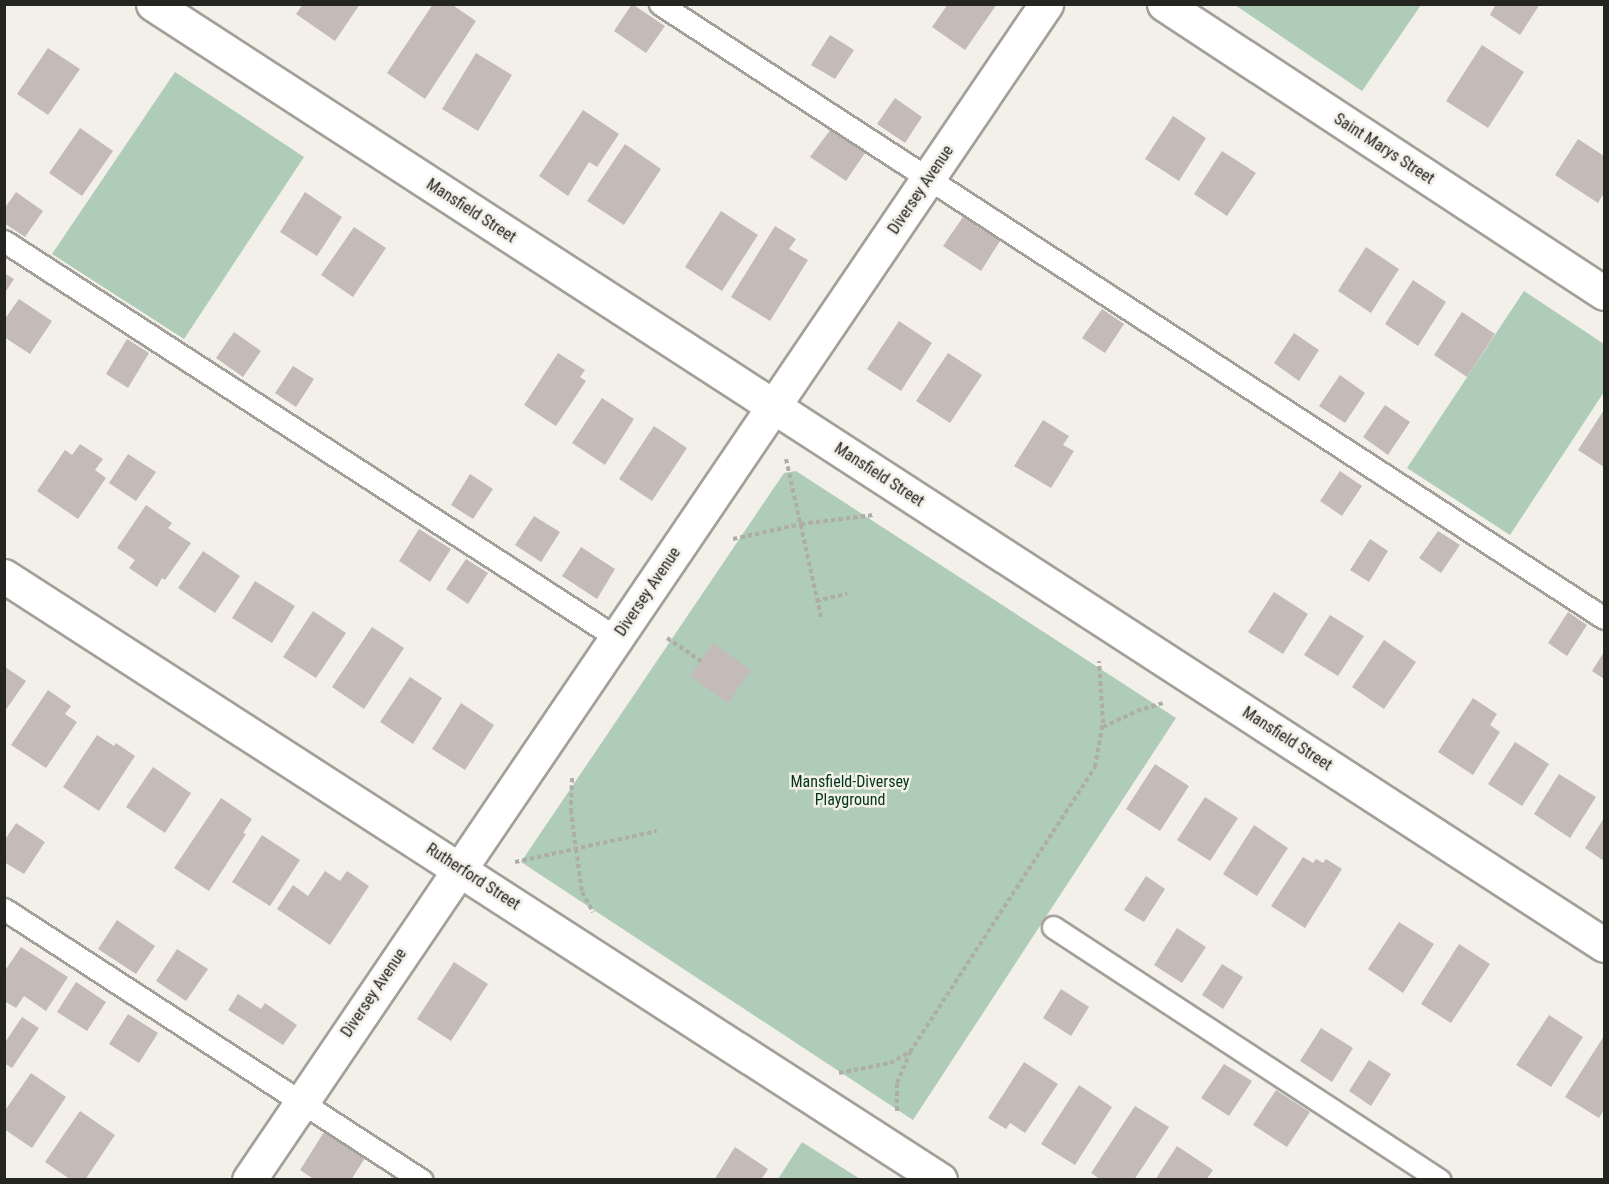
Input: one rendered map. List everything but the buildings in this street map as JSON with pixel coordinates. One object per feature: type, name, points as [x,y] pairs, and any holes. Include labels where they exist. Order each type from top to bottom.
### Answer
[{"type":"street","name":"Mansfield Street","points":[[153,4],[1605,945]]},
{"type":"street","name":"Diversey Avenue","points":[[249,1179],[1046,4]]},
{"type":"street","name":"Saint Marys Street","points":[[1164,4],[1605,293]]},
{"type":"street","name":"Rutherford Street","points":[[4,576],[940,1179]]},
{"type":"lane","points":[[660,4],[1605,618]]},
{"type":"lane","points":[[4,241],[617,638]]},
{"type":"lane","points":[[4,909],[422,1179]]},
{"type":"lane","points":[[1053,927],[1440,1179]]},
{"type":"path","points":[[786,459],[821,617]]},
{"type":"path","points":[[734,539],[801,524],[873,515]]},
{"type":"path","points":[[816,601],[847,594]]},
{"type":"path","points":[[667,638],[701,661]]},
{"type":"path","points":[[897,1112],[897,1083],[910,1052],[1095,767],[1102,727],[1099,661]]},
{"type":"path","points":[[1102,727],[1137,711],[1163,703]]},
{"type":"path","points":[[572,778],[571,810],[582,892],[595,916]]},
{"type":"path","points":[[515,862],[657,831]]},
{"type":"path","points":[[838,1073],[890,1063],[910,1052]]},
{"type":"green space","points":[[1235,5],[1421,5],[1362,91]]},
{"type":"green space","points":[[175,72],[304,157],[184,339],[52,254]]},
{"type":"green space","points":[[1524,291],[1604,344],[1604,392],[1510,535],[1407,468]]},
{"type":"green space","name":"Mansfield-Diversey Playground","points":[[796,471],[1176,718],[913,1120],[521,862],[784,473]]},
{"type":"green space","points":[[802,1142],[860,1179],[778,1179]]}]
